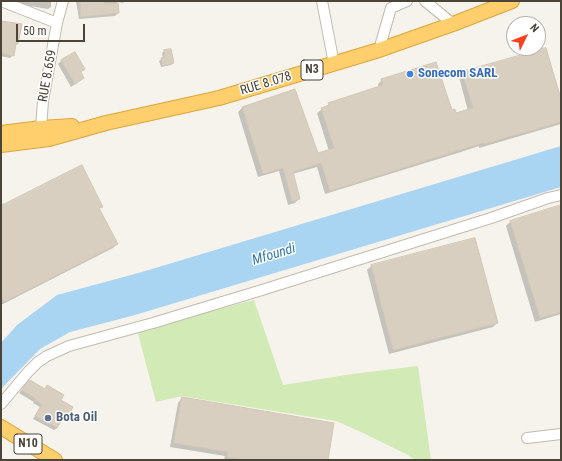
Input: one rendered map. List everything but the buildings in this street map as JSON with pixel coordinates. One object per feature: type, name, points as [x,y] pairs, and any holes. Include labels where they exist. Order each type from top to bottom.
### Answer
[{"type":"highway","name":"RUE 8.078","points":[[1,145],[49,139],[106,123],[219,98],[379,50],[512,1]]},
{"type":"highway","name":"RUE 8.078","points":[[1,133],[106,123]]},
{"type":"highway","name":"N10","points":[[1,427],[55,460]]},
{"type":"street","points":[[1,1],[57,22]]},
{"type":"street","name":"RUE 8.659","points":[[41,128],[42,101],[57,22],[63,1]]},
{"type":"street","points":[[322,1],[334,64]]},
{"type":"street","points":[[379,50],[391,8],[407,1]]},
{"type":"street","points":[[425,1],[453,24]]},
{"type":"street","points":[[1,404],[38,362],[47,356],[69,346],[153,323],[262,290],[561,195]]},
{"type":"street","points":[[527,438],[561,434]]},
{"type":"green space","points":[[254,300],[283,385],[352,374],[418,366],[431,460],[415,460],[408,455],[336,421],[182,396],[156,402],[137,330]]},
{"type":"water","name":"Mfoundi","points":[[561,146],[561,187],[135,315],[70,332],[40,349],[1,389],[1,343],[17,325],[57,295],[142,272]]},
{"type":"place","name":"Sonecom SARL","points":[[410,74]]},
{"type":"place","name":"Bota Oil","points":[[48,418]]}]
